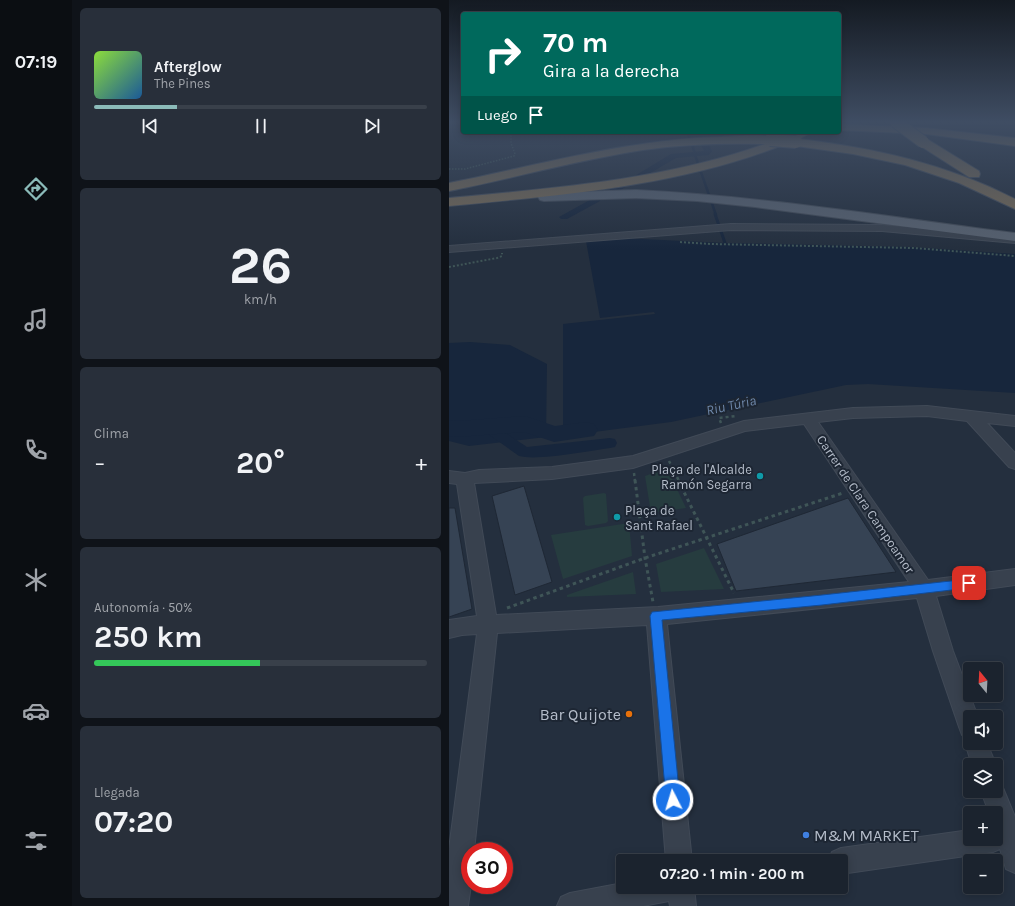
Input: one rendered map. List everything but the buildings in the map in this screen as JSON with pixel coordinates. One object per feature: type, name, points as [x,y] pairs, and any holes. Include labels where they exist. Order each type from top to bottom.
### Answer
[{"type":"highway","points":[[489,170],[507,164]]},
{"type":"highway","points":[[449,179],[516,164]]},
{"type":"highway","points":[[449,187],[555,164]]},
{"type":"highway","points":[[449,202],[597,186],[706,164]]},
{"type":"highway","points":[[916,164],[937,170],[979,186],[1015,204]]},
{"type":"highway","points":[[959,164],[1015,199]]},
{"type":"highway","points":[[490,198],[544,197]]},
{"type":"main road","points":[[544,197],[637,194],[697,196],[1015,239]]},
{"type":"street","points":[[449,248],[714,227],[882,228],[1015,239]]},
{"type":"street","points":[[455,906],[496,624],[457,478],[552,473],[633,462],[665,453],[725,431],[744,426],[784,420],[808,419],[853,412],[927,411],[1015,421]]},
{"type":"street","points":[[971,416],[1015,463]]},
{"type":"street","name":"Carrer de Clara Campoamor","points":[[808,419],[924,589],[943,651],[964,710]]},
{"type":"street","points":[[449,629],[462,626],[656,616],[924,589],[1015,577]]},
{"type":"street","points":[[656,616],[678,854]]},
{"type":"street","points":[[848,860],[1006,843],[995,798]]},
{"type":"street","points":[[570,906],[636,894]]},
{"type":"street","points":[[682,894],[683,906]]},
{"type":"path","points":[[449,169],[465,169],[483,164]]},
{"type":"path","points":[[677,241],[709,244],[913,248],[1015,256]]},
{"type":"path","points":[[496,252],[504,251]]},
{"type":"path","points":[[449,267],[489,260]]},
{"type":"path","points":[[665,453],[741,608]]},
{"type":"path","points":[[633,462],[645,558],[656,616]]},
{"type":"path","points":[[496,624],[507,607],[645,558],[855,489]]},
{"type":"green space","points":[[667,468],[686,508],[651,513],[645,476]]},
{"type":"green space","points":[[606,494],[608,521],[606,523],[588,526],[585,525],[583,498],[585,496]]},
{"type":"green space","points":[[629,523],[632,556],[563,579],[551,535]]},
{"type":"green space","points":[[704,548],[724,589],[661,592],[656,564]]},
{"type":"green space","points":[[633,572],[636,594],[567,597],[567,595]]},
{"type":"water","points":[[621,238],[725,243],[909,247],[1015,254],[1015,393],[868,384],[846,385],[671,422],[555,437],[554,432],[567,430],[566,428],[563,428],[563,324],[655,314],[654,312],[600,318],[586,241]]},
{"type":"water","points":[[470,342],[510,345],[547,364],[546,437],[469,446],[449,441],[449,343]]},
{"type":"waterway","points":[[637,177],[659,164]]},
{"type":"waterway","points":[[698,164],[716,215]]},
{"type":"waterway","points":[[613,191],[624,184]]},
{"type":"waterway","points":[[564,217],[597,199]]},
{"type":"waterway","points":[[715,214],[725,243]]},
{"type":"waterway","name":"Riu Túria","points":[[449,428],[458,429],[525,424],[554,434],[586,430]]},
{"type":"waterway","points":[[493,431],[524,452],[537,452],[610,443]]},
{"type":"place","name":"Plaça de l'Alcalde Ramón Segarra","points":[[760,476]]},
{"type":"place","name":"Plaça de Sant Rafael","points":[[617,517]]},
{"type":"place","name":"Bar Quijote","points":[[629,714]]},
{"type":"place","name":"M&M MARKET","points":[[806,835]]},
{"type":"route","points":[[673,800],[656,616],[822,600],[969,583]]}]
